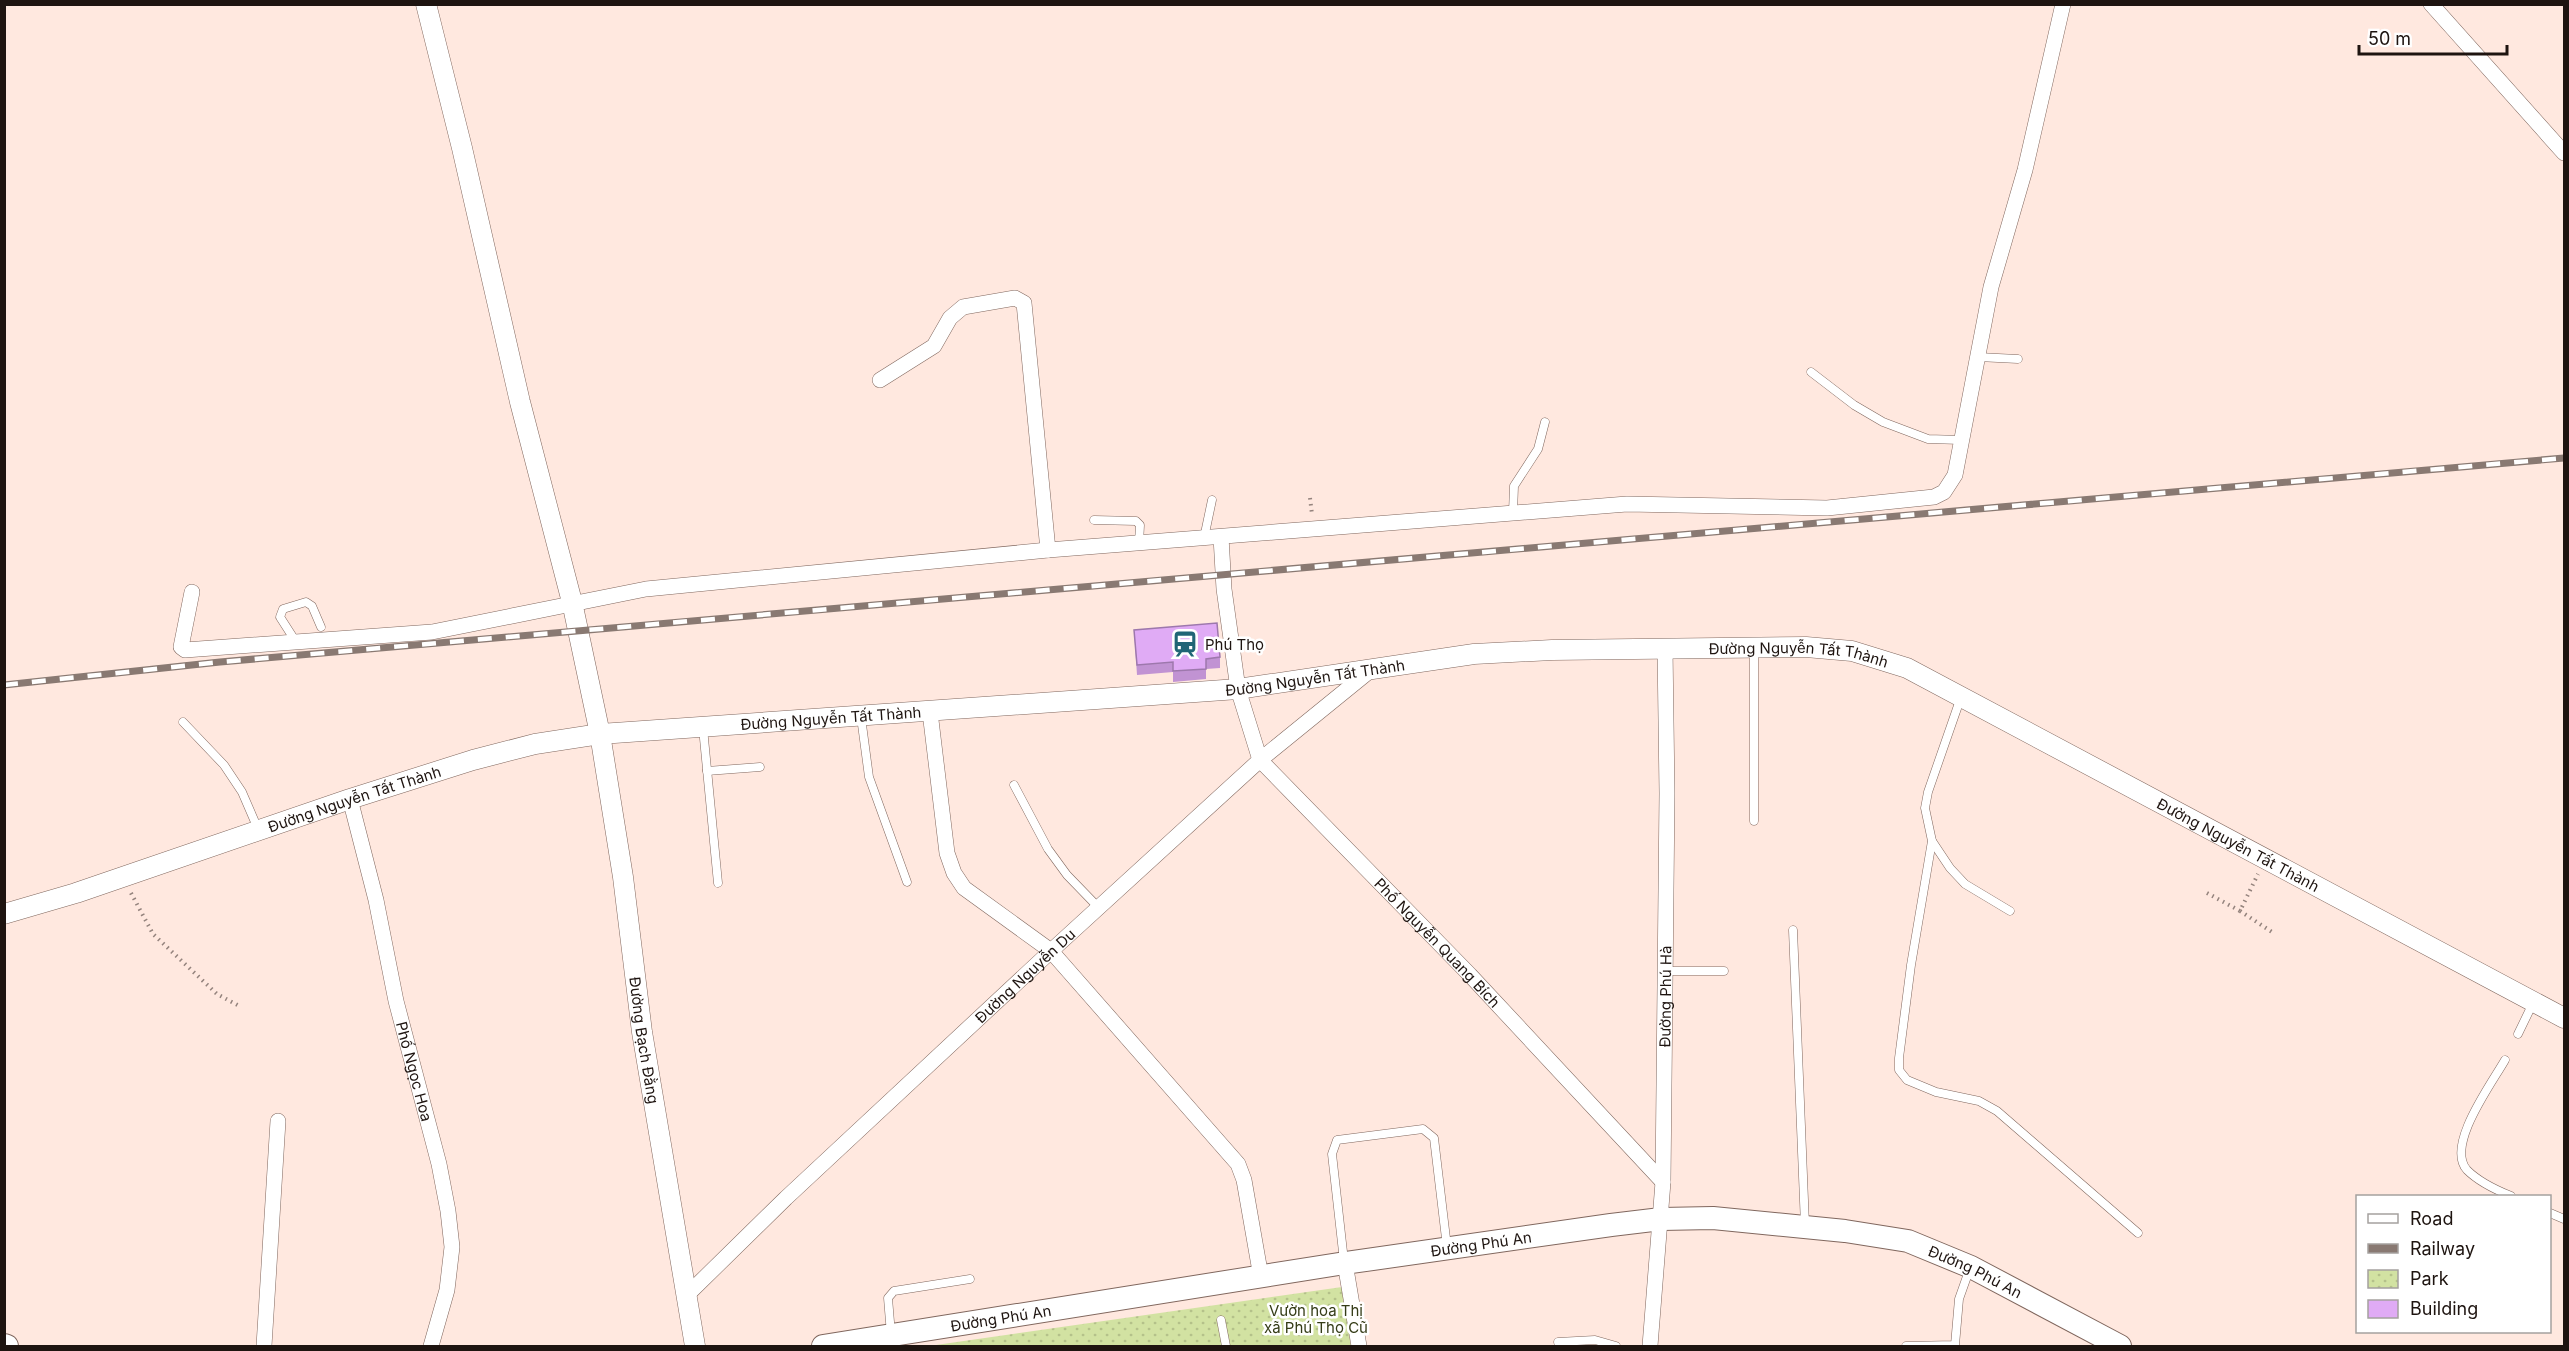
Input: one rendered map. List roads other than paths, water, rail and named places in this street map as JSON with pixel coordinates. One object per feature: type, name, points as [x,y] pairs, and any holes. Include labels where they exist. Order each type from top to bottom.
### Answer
[{"type":"main road","name":"Đường Phú An","points":[[823,1347],[1447,1248],[1661,1219],[1713,1218],[1805,1227],[1908,1241],[1971,1267],[2120,1347]]},
{"type":"street","name":"Đường Bạch Đằng","points":[[426,4],[462,148],[520,402],[572,602],[600,734],[623,877],[642,1032],[695,1347]]},
{"type":"street","points":[[192,592],[181,646],[185,651],[432,632],[513,617],[572,602],[651,588],[1048,550],[1634,503],[1827,507],[1921,500],[1944,492],[1951,483],[1991,287],[2025,170],[2063,4]]},
{"type":"street","points":[[2431,4],[2547,137],[2565,153]]},
{"type":"street","points":[[880,380],[934,346],[950,318],[963,308],[1015,298],[1024,303],[1048,550]]},
{"type":"street","name":"Phố Nguyễn Quang Bích","points":[[1221,537],[1224,590],[1238,688],[1260,760],[1470,975],[1663,1182]]},
{"type":"street","name":"Đường Nguyễn Tất Thành","points":[[4,914],[121,878],[350,799],[483,758],[534,744],[600,734],[861,717],[1238,688],[1474,654],[1665,648],[1806,647],[1852,651],[1907,668],[2565,1018]]},
{"type":"street","name":"Đường Phú Hà","points":[[1650,1347],[1663,1182],[1667,794],[1665,648]]},
{"type":"street","name":"Đường Nguyễn Du","points":[[687,1295],[786,1198],[1260,760],[1372,669]]},
{"type":"street","points":[[930,712],[947,852],[954,873],[964,888],[1051,951],[1238,1164],[1244,1180],[1261,1276]]},
{"type":"street","name":"Phố Ngọc Hoa","points":[[350,799],[376,900],[396,1001],[439,1164],[448,1211],[452,1247],[447,1290],[431,1347]]},
{"type":"street","points":[[264,1347],[278,1121]]},
{"type":"street","points":[[1345,1263],[1359,1347]]},
{"type":"lane","points":[[1978,357],[2018,359]]},
{"type":"lane","points":[[1811,372],[1854,405],[1883,422],[1928,439],[1961,440]]},
{"type":"lane","points":[[1513,513],[1514,486],[1538,449],[1545,422]]},
{"type":"lane","points":[[1204,538],[1212,500]]},
{"type":"lane","points":[[1094,520],[1136,521],[1140,525],[1139,543]]},
{"type":"lane","points":[[297,643],[280,617],[283,609],[306,602],[312,606],[321,627]]},
{"type":"lane","points":[[1754,648],[1754,821]]},
{"type":"lane","points":[[1961,695],[1928,792],[1925,808],[1932,841],[1911,965],[1899,1070],[1907,1080],[1936,1092],[1979,1101],[1997,1111],[2138,1233]]},
{"type":"lane","points":[[861,717],[869,777],[907,882]]},
{"type":"lane","points":[[183,722],[224,765],[242,792],[258,831]]},
{"type":"lane","points":[[703,728],[718,883]]},
{"type":"lane","points":[[707,771],[760,767]]},
{"type":"lane","points":[[1014,785],[1048,849],[1067,875],[1099,908]]},
{"type":"lane","points":[[1932,841],[1950,868],[1965,884],[2010,911]]},
{"type":"lane","points":[[1793,930],[1805,1227]]},
{"type":"lane","points":[[1664,971],[1724,971]]},
{"type":"lane","points":[[2518,1034],[2534,1002]]},
{"type":"lane","points":[[2505,1060],[2464,1132],[2460,1154],[2466,1169],[2492,1188],[2507,1195]]},
{"type":"lane","points":[[1345,1263],[1332,1154],[1337,1140],[1423,1129],[1428,1131],[1434,1138],[1447,1248]]},
{"type":"lane","points":[[2551,1213],[2565,1219]]},
{"type":"lane","points":[[1906,1346],[1955,1345],[1959,1299],[1971,1267]]},
{"type":"lane","points":[[891,1336],[888,1298],[894,1291],[970,1280]]},
{"type":"lane","points":[[1221,1320],[1226,1347]]},
{"type":"lane","points":[[1558,1342],[1595,1340],[1616,1347]]},
{"type":"railway","points":[[4,685],[220,662],[2564,458]]},
{"type":"place","name":"Phú Thọ","points":[[1185,644]]},
{"type":"park label","name":"Vườn hoa Thị xã Phú Thọ Cũ","points":[[1316,1318]]}]
